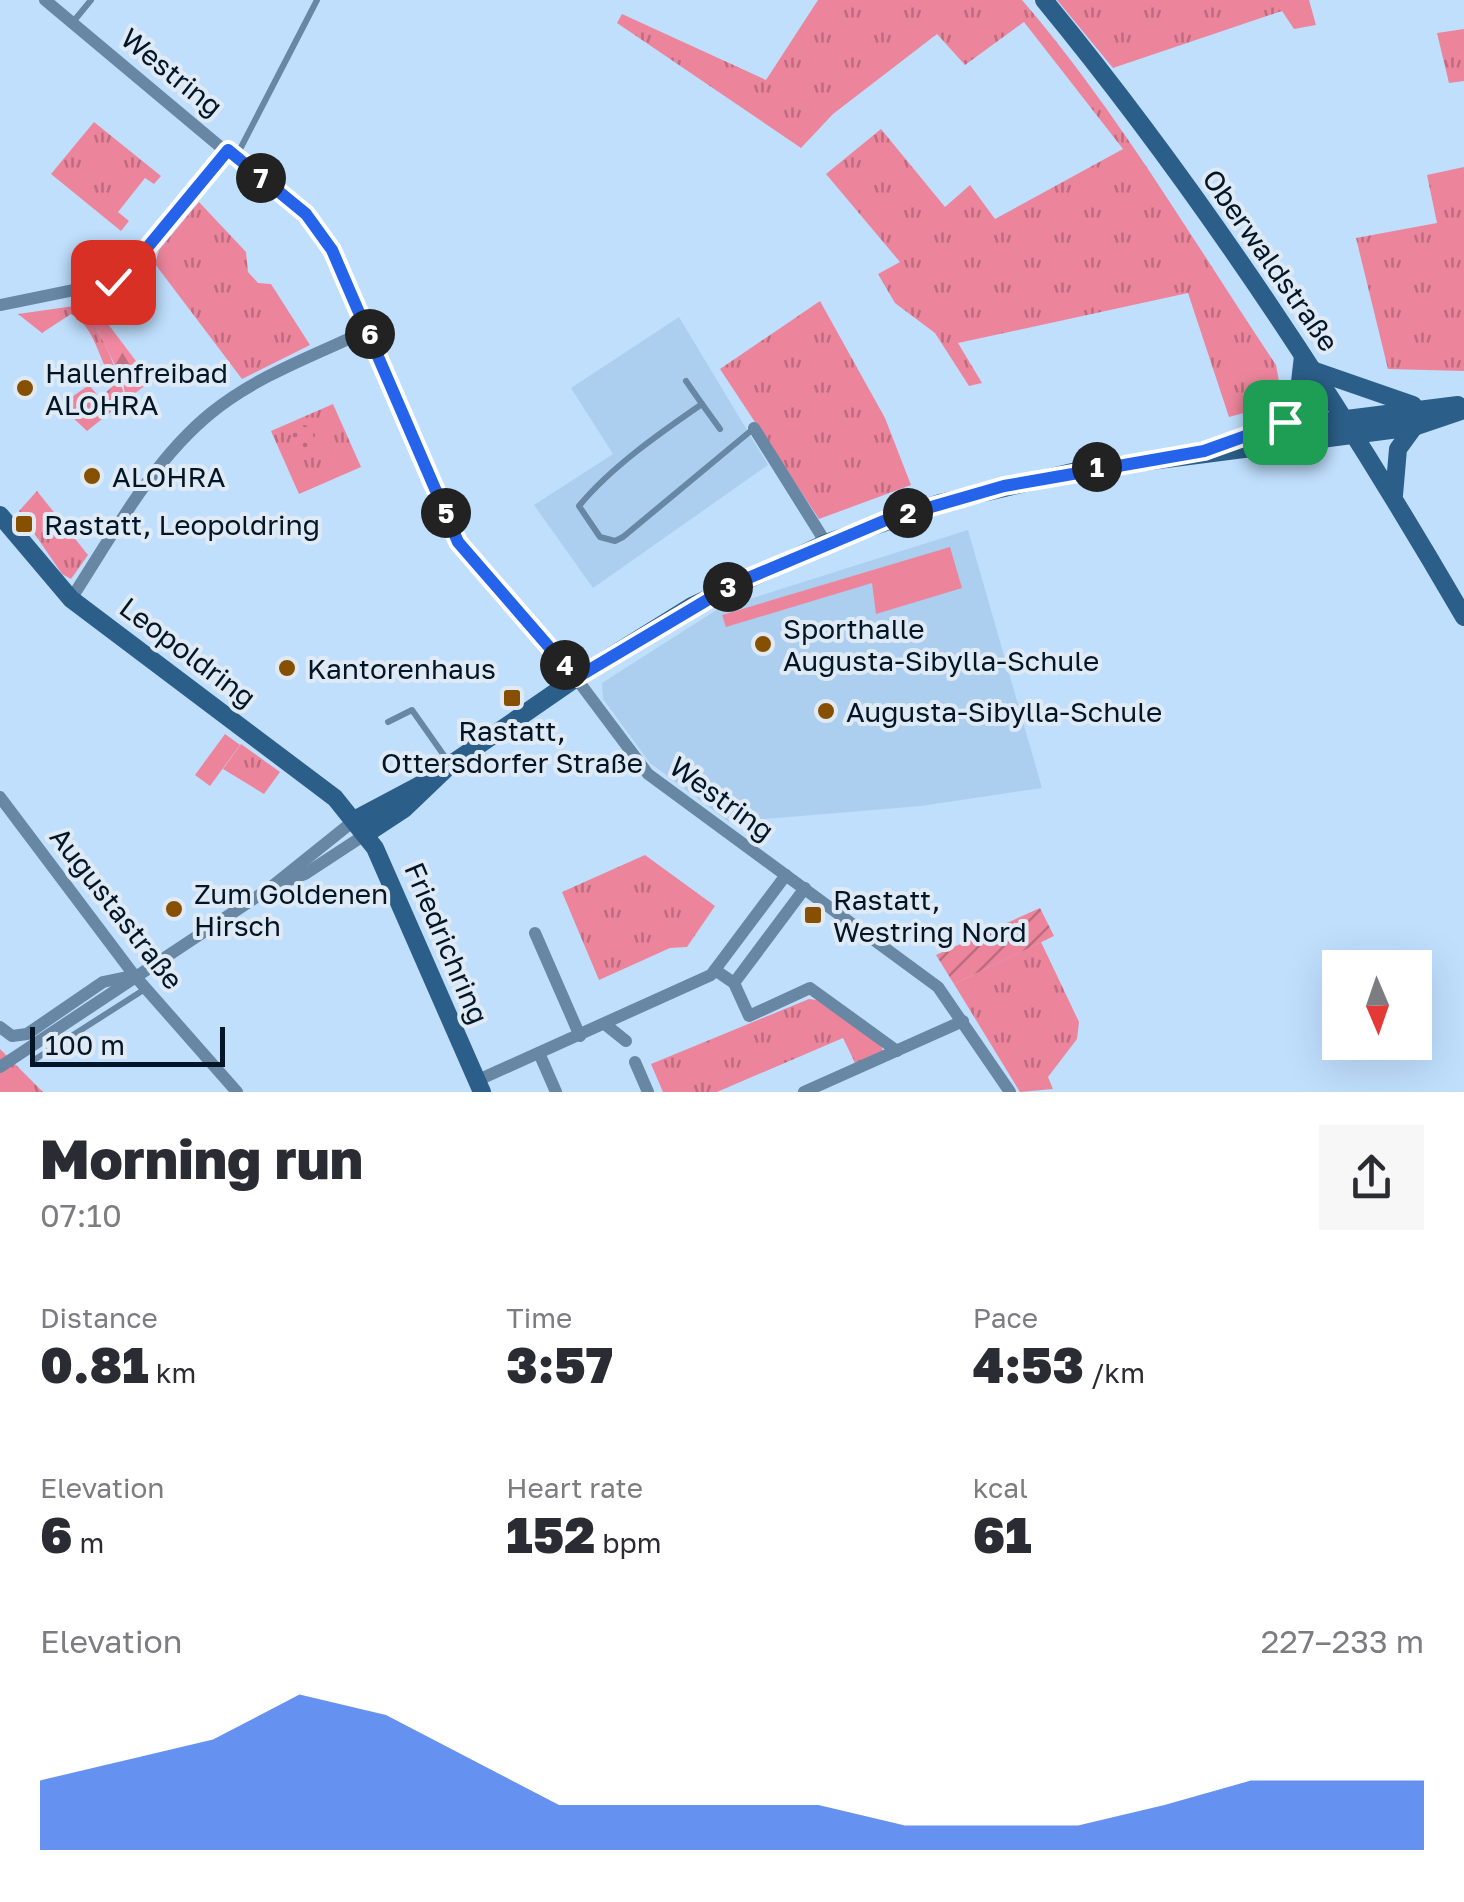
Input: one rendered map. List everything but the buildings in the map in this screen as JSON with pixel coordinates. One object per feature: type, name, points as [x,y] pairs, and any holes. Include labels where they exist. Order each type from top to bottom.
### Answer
[{"type":"street","name":"Westring","points":[[45,0],[322,232],[458,542],[576,678],[648,774],[938,987],[1010,1092]]},
{"type":"street","name":"Oberwaldstraße","points":[[1044,0],[1134,115],[1309,363],[1394,495],[1464,616]]},
{"type":"street","points":[[0,305],[113,282],[127,272],[232,154]]},
{"type":"street","points":[[72,599],[166,460],[211,413],[244,389],[368,330]]},
{"type":"street","points":[[1275,428],[1296,408],[1309,363],[1417,407]]},
{"type":"street","points":[[1204,451],[1275,428],[1417,407],[1464,407]]},
{"type":"street","points":[[2,1065],[361,827],[576,678],[692,606],[826,542],[1004,486],[1204,451],[1414,427],[1464,407]]},
{"type":"street","points":[[1394,495],[1398,449],[1414,427]]},
{"type":"street","points":[[754,428],[826,542]]},
{"type":"street","name":"Leopoldring","points":[[0,515],[72,599],[320,786],[361,827]]},
{"type":"street","name":"Augustastraße","points":[[2,802],[134,975],[237,1092]]},
{"type":"street","name":"Friedrichring","points":[[361,827],[479,1086]]},
{"type":"street","points":[[479,1086],[539,1053],[606,1025],[620,1012],[715,970],[786,875]]},
{"type":"street","points":[[734,983],[805,888]]},
{"type":"street","points":[[535,933],[580,1036]]},
{"type":"street","points":[[715,970],[734,983],[749,1016],[810,988],[897,1050]]},
{"type":"street","points":[[2,1030],[27,1034],[103,982],[134,975]]},
{"type":"street","points":[[804,1092],[962,1022]]},
{"type":"street","points":[[606,1025],[626,1041]]},
{"type":"street","points":[[539,1053],[556,1092]]},
{"type":"street","points":[[635,1062],[648,1092]]},
{"type":"lane","points":[[72,23],[92,0]]},
{"type":"lane","points":[[232,154],[317,0]]},
{"type":"lane","points":[[686,381],[720,429]]},
{"type":"lane","points":[[702,404],[640,446],[633,458],[594,488],[579,506],[600,537],[614,541],[623,537],[754,428]]},
{"type":"lane","points":[[388,722],[412,710],[450,765]]},
{"type":"lane","points":[[34,1060],[146,988]]},
{"type":"shaded area","points":[[679,317],[768,465],[593,588],[534,505],[613,454],[571,388]]},
{"type":"shaded area","points":[[968,530],[1042,788],[921,806],[729,822],[650,763],[603,699],[602,683],[718,609]]},
{"type":"green space","points":[[818,0],[1022,0],[1123,132],[1276,365],[1280,387],[1273,405],[1229,417],[1188,293],[958,343],[982,383],[969,386],[935,333],[895,303],[878,274],[900,262],[826,174],[881,129],[945,207],[970,185],[995,219],[1123,149],[1024,22],[965,65],[937,34],[833,114],[801,148],[617,23],[622,14],[766,80]]},
{"type":"green space","points":[[1057,0],[1309,0],[1316,25],[1294,29],[1282,11],[1113,68]]},
{"type":"green space","points":[[1464,29],[1464,81],[1449,83],[1437,33]]},
{"type":"green space","points":[[94,122],[161,176],[154,184],[145,178],[118,212],[129,221],[121,231],[51,174]]},
{"type":"green space","points":[[1464,167],[1464,371],[1388,369],[1356,238],[1437,223],[1427,175]]},
{"type":"green space","points":[[199,202],[246,252],[248,272],[258,283],[271,284],[310,345],[242,379],[155,264],[159,250]]},
{"type":"green space","points":[[820,301],[885,418],[911,485],[819,519],[720,369]]},
{"type":"green space","points":[[93,304],[151,381],[126,400],[123,381],[98,331],[74,308]]},
{"type":"green space","points":[[74,306],[102,338],[126,400],[87,431],[69,414],[73,410],[66,401],[89,385],[100,398],[115,384],[86,327],[71,314],[42,333],[18,314]]},
{"type":"green space","points":[[333,404],[361,467],[299,494],[271,431]]},
{"type":"green space","points":[[303,425],[312,428],[312,446],[303,449],[294,446],[291,437],[294,428]]},
{"type":"green space","points":[[37,491],[88,555],[71,579],[62,574],[19,511]]},
{"type":"green space","points":[[950,547],[962,588],[876,614],[872,583],[726,627],[722,615]]},
{"type":"green space","points":[[225,734],[240,745],[210,786],[195,775]]},
{"type":"green space","points":[[241,744],[280,772],[264,794],[223,769]]},
{"type":"green space","points":[[645,855],[715,906],[687,947],[670,948],[599,980],[562,892]]},
{"type":"green space","points":[[1040,908],[1054,936],[954,984],[936,955]]},
{"type":"green space","points":[[1041,942],[1079,1022],[1077,1039],[1048,1077],[1053,1089],[1020,1092],[954,984]]},
{"type":"green space","points":[[809,999],[817,1000],[879,1043],[884,1052],[856,1065],[843,1038],[717,1092],[663,1092],[651,1064]]},
{"type":"green space","points":[[0,1049],[43,1092],[0,1092]]},
{"type":"place","name":"Hallenfreibad ALOHRA","points":[[25,388]]},
{"type":"place","name":"ALOHRA","points":[[92,476]]},
{"type":"place","name":"Rastatt, Leopoldring","points":[[24,524]]},
{"type":"place","name":"Sporthalle Augusta-Sibylla-Schule","points":[[763,644]]},
{"type":"place","name":"Kantorenhaus","points":[[287,668]]},
{"type":"place","name":"Rastatt, Ottersdorfer Straße","points":[[512,698]]},
{"type":"place","name":"Augusta-Sibylla-Schule","points":[[826,711]]},
{"type":"place","name":"Zum Goldenen Hirsch","points":[[174,909]]},
{"type":"place","name":"Rastatt, Westring Nord","points":[[813,915]]},
{"type":"route","points":[[113,282],[127,272],[228,150],[306,214],[332,250],[458,542],[467,557],[576,678],[734,584],[826,542],[886,520],[1004,486],[1204,451],[1285,422]]}]
